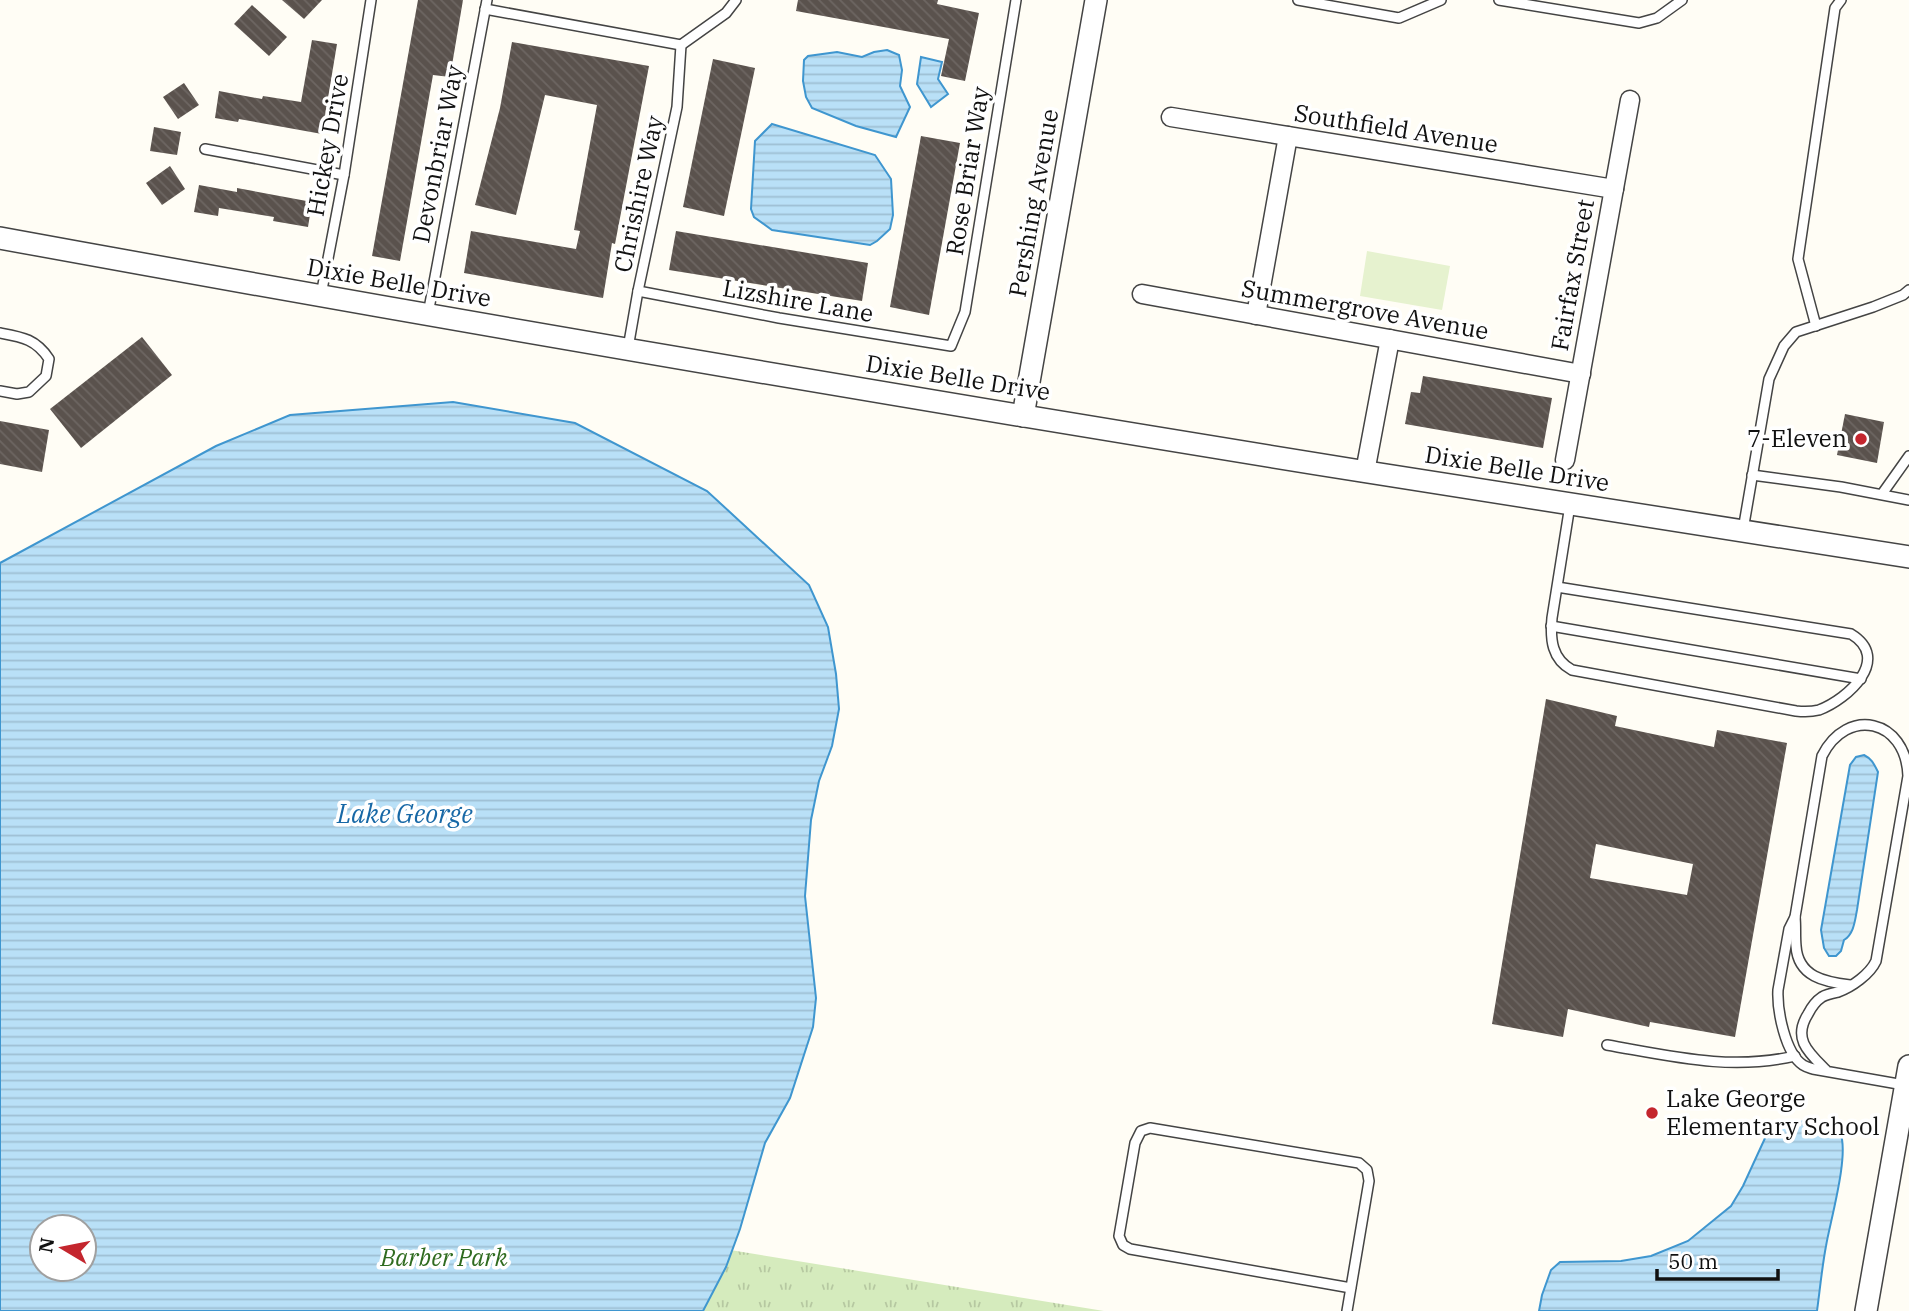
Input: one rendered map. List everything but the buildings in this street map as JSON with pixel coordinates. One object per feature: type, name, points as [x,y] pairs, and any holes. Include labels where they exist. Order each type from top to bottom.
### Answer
[{"type":"street","name":"Pershing Avenue","points":[[1023,416],[1096,0]]},
{"type":"street","name":"Fairfax Street","points":[[1565,460],[1630,100]]},
{"type":"street","name":"Southfield Avenue","points":[[1171,117],[1614,189]]},
{"type":"street","points":[[1256,314],[1288,136]]},
{"type":"street","name":"Dixie Belle Drive","points":[[0,238],[628,350],[1365,472],[1909,557]]},
{"type":"street","name":"Summergrove Avenue","points":[[1142,294],[1581,374]]},
{"type":"street","points":[[1365,472],[1390,339]]},
{"type":"street","points":[[1866,1311],[1908,1079]]},
{"type":"lane","name":"Hickey Drive","points":[[321,297],[344,175],[371,0]]},
{"type":"lane","points":[[486,4],[681,45],[726,13],[736,0]]},
{"type":"lane","name":"Rose Briar Way","points":[[951,346],[965,312],[1016,0]]},
{"type":"lane","points":[[1298,0],[1399,18],[1441,0]]},
{"type":"lane","points":[[1499,0],[1639,23],[1657,18],[1682,0]]},
{"type":"lane","points":[[1816,326],[1798,259],[1835,8],[1841,0]]},
{"type":"lane","name":"Devonbriar Way","points":[[428,314],[486,4]]},
{"type":"lane","name":"Chrishire Way","points":[[628,350],[677,107],[681,45]]},
{"type":"lane","points":[[205,149],[344,175]]},
{"type":"lane","points":[[1743,530],[1769,379],[1784,346],[1796,332],[1873,307],[1909,290]]},
{"type":"lane","name":"Lizshire Lane","points":[[638,291],[779,318],[951,346]]},
{"type":"lane","points":[[0,333],[25,338],[41,347],[49,359],[46,376],[29,392],[17,394],[0,391]]},
{"type":"lane","points":[[1882,494],[1909,456]]},
{"type":"lane","points":[[1752,475],[1908,498]]},
{"type":"lane","points":[[1557,587],[1851,634],[1866,646],[1868,665],[1851,690],[1816,711],[1796,711],[1572,670],[1565,666],[1554,651],[1551,640],[1551,626],[1557,587],[1570,503]]},
{"type":"lane","points":[[1551,626],[1861,679]]},
{"type":"lane","points":[[1826,1070],[1807,1050],[1801,1026],[1817,1001],[1850,985],[1872,970],[1876,961],[1909,776],[1905,753],[1891,733],[1879,727],[1865,725],[1851,727],[1828,743],[1822,756],[1795,917],[1796,946],[1805,968],[1824,982],[1850,985]]},
{"type":"lane","points":[[1795,917],[1789,929],[1777,990],[1786,1039],[1795,1056],[1801,1064],[1813,1069],[1908,1079]]},
{"type":"lane","points":[[1607,1045],[1704,1062],[1772,1062],[1795,1056]]},
{"type":"lane","points":[[1347,1311],[1351,1288],[1369,1181],[1367,1170],[1359,1163],[1150,1128],[1141,1131],[1135,1143],[1119,1236],[1122,1245],[1130,1249],[1351,1288]]},
{"type":"green space","points":[[1367,251],[1450,266],[1442,310],[1360,296]]},
{"type":"green space","name":"Barber Park","points":[[399,1196],[1104,1311],[381,1311]]},
{"type":"water","points":[[887,50],[899,55],[902,70],[900,86],[910,107],[896,137],[856,126],[812,108],[806,97],[803,81],[804,60],[808,56],[837,52],[862,57]]},
{"type":"water","points":[[921,57],[942,62],[938,79],[948,94],[931,107],[917,84]]},
{"type":"water","points":[[772,124],[875,155],[891,179],[893,215],[890,229],[870,245],[772,230],[754,217],[751,209],[755,141]]},
{"type":"water","name":"Lake George","points":[[453,402],[575,423],[707,491],[809,585],[828,627],[839,709],[832,746],[819,781],[811,820],[805,896],[816,998],[813,1027],[790,1098],[765,1143],[726,1267],[703,1311],[0,1311],[0,563],[216,446],[290,415]]},
{"type":"water","points":[[1864,755],[1871,760],[1878,772],[1855,922],[1841,951],[1836,956],[1829,956],[1824,948],[1821,930],[1850,765],[1856,757]]},
{"type":"water","points":[[1811,1120],[1835,1127],[1840,1133],[1843,1156],[1817,1311],[1539,1311],[1551,1270],[1560,1262],[1621,1261],[1651,1256],[1688,1241],[1731,1206],[1766,1136],[1783,1125]]},
{"type":"place","name":"7-Eleven","points":[[1861,439]]},
{"type":"place","name":"Lake George Elementary School","points":[[1652,1113]]}]
